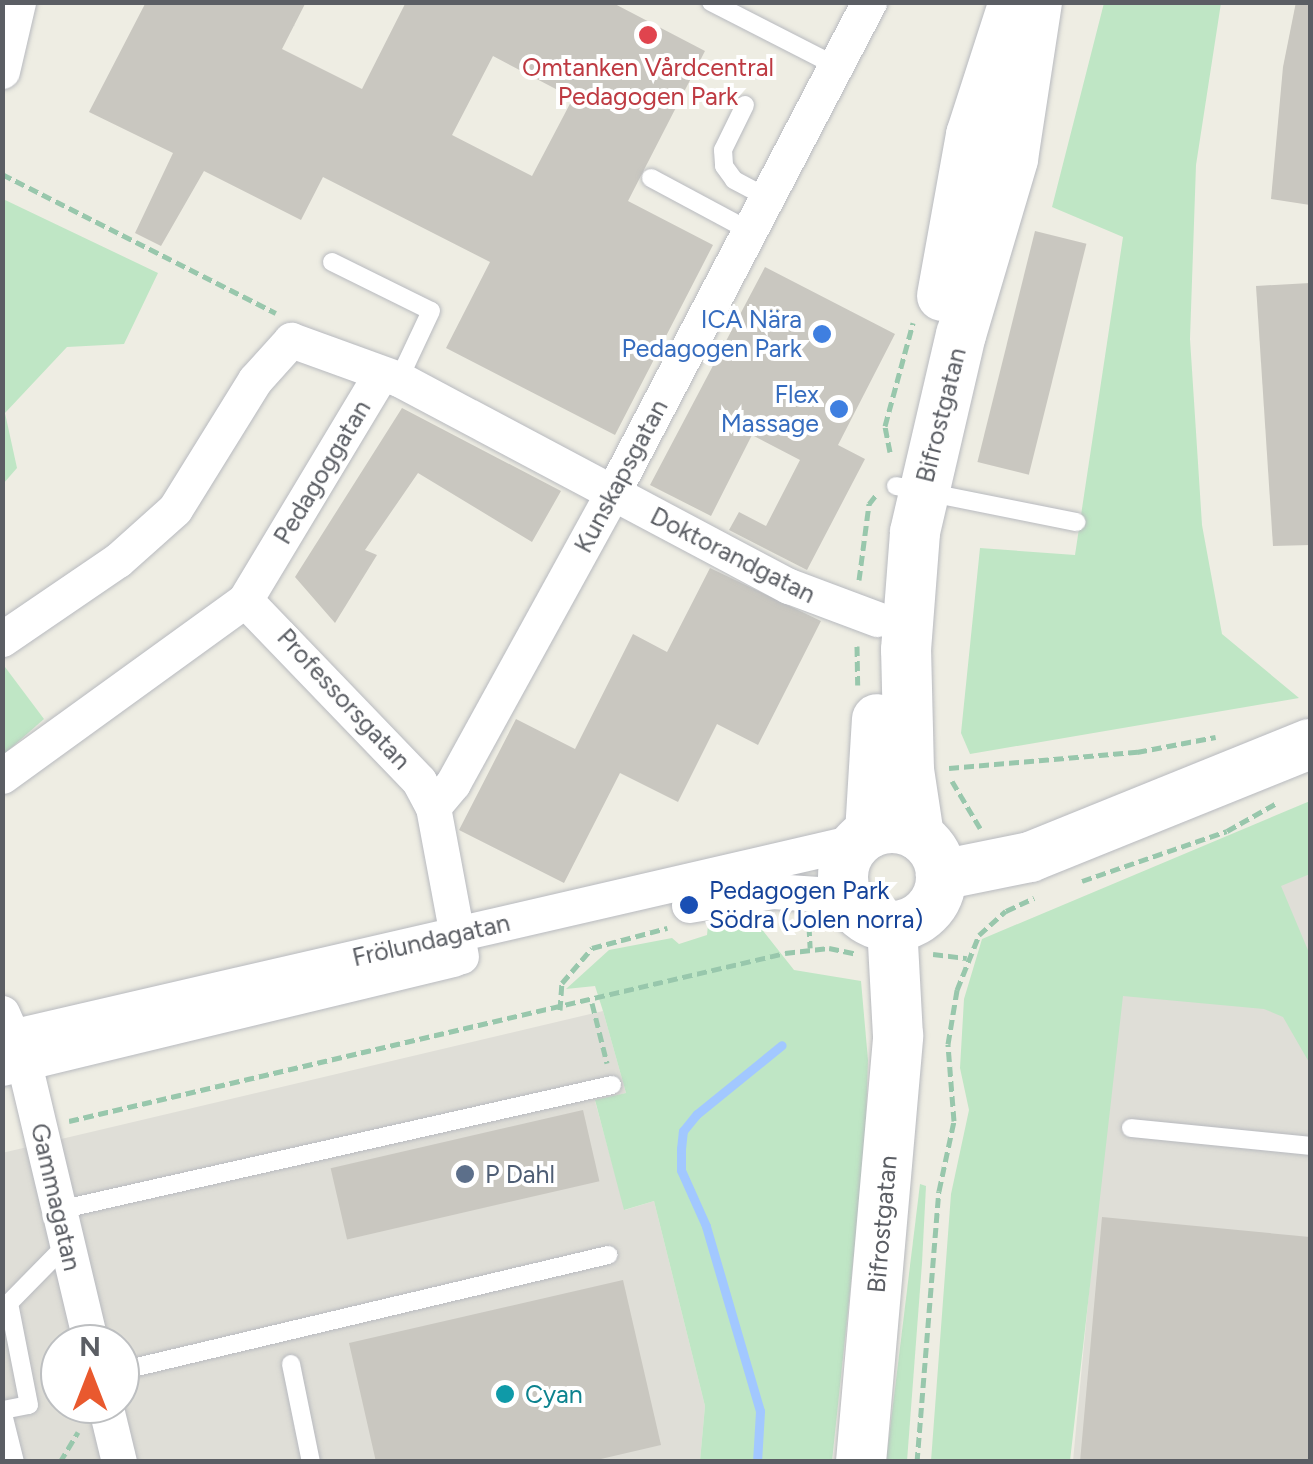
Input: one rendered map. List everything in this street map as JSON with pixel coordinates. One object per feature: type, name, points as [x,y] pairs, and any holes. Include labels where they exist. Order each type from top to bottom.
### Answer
[{"type":"main road","name":"Bifrostgatan","points":[[897,846],[909,770],[907,588],[900,483],[1015,150],[1037,2]]},
{"type":"main road","name":"Bifrostgatan","points":[[861,1462],[898,1036],[894,940],[928,910],[897,846],[868,616],[953,253],[971,135],[1008,22]]},
{"type":"main road","name":"Frölundagatan","points":[[897,846],[1030,858],[1310,744]]},
{"type":"main road","name":"Bifrostgatan","points":[[847,896],[844,867],[897,846]]},
{"type":"main road","points":[[847,896],[866,918],[894,940]]},
{"type":"street","points":[[2,71],[18,2]]},
{"type":"street","name":"Kunskapsgatan","points":[[433,807],[453,783],[613,492],[869,2]]},
{"type":"street","name":"Pedagoggatan","points":[[2,639],[118,560],[175,509],[276,350],[291,340],[304,342],[389,378],[245,600],[2,776]]},
{"type":"street","name":"Doktorandgatan","points":[[389,378],[790,586],[868,616]]},
{"type":"street","name":"Professorsgatan","points":[[245,600],[419,781],[433,807]]},
{"type":"street","points":[[433,807],[458,946]]},
{"type":"street","name":"Frölundagatan","points":[[10,1045],[897,846]]},
{"type":"street","name":"Frölundagatan","points":[[458,946],[733,896],[773,891],[847,896]]},
{"type":"street","name":"Gammagatan","points":[[10,1045],[40,1128],[86,1324]]},
{"type":"street","points":[[98,1424],[118,1462]]},
{"type":"lane","points":[[712,2],[836,66]]},
{"type":"lane","points":[[745,105],[722,150],[724,166],[734,180],[766,196]]},
{"type":"lane","points":[[651,178],[748,230]]},
{"type":"lane","points":[[332,262],[431,311],[389,378]]},
{"type":"lane","points":[[877,708],[891,675],[900,483],[1076,522]]},
{"type":"lane","points":[[14,1462],[3,1410],[28,1405],[9,1304],[63,1227],[612,1085]]},
{"type":"lane","points":[[1131,1128],[1310,1146]]},
{"type":"lane","points":[[140,1366],[608,1255]]},
{"type":"lane","points":[[291,1364],[311,1462]]},
{"type":"path","points":[[2,174],[233,294]]},
{"type":"path","points":[[868,616],[869,504],[900,483],[885,426],[916,310]]},
{"type":"path","points":[[944,768],[1137,752],[1230,734]]},
{"type":"path","points":[[1078,882],[1227,831],[1280,802]]},
{"type":"path","points":[[918,1462],[939,1191],[954,1121],[948,1044],[967,958],[992,921],[1047,894]]},
{"type":"path","points":[[560,1010],[562,983],[592,948],[676,926]]},
{"type":"path","points":[[40,1128],[592,1003],[810,948],[894,940],[967,958]]},
{"type":"path","points":[[592,1003],[612,1085]]},
{"type":"path","points":[[60,1462],[85,1424]]},
{"type":"shaded area","points":[[1310,818],[1310,1461],[1073,1461],[1094,1239],[1069,920]]},
{"type":"shaded area","points":[[603,1011],[626,1093],[595,1101],[625,1210],[654,1201],[705,1406],[700,1461],[3,1461],[2,1153]]},
{"type":"green space","points":[[1104,3],[1221,3],[1196,165],[1190,339],[1202,525],[1222,634],[1299,698],[970,754],[961,733],[980,548],[1075,555],[1123,237],[1052,207]]},
{"type":"green space","points":[[3,199],[158,273],[124,344],[67,347],[5,413],[17,468],[3,484]]},
{"type":"green space","points":[[5,667],[44,719],[3,755],[2,669]]},
{"type":"green space","points":[[1310,801],[1310,874],[1281,886],[1310,955],[1310,1064],[1283,1017],[1264,1009],[1123,996],[1070,1461],[931,1461],[951,1194],[969,1110],[960,1068],[964,999],[982,939]]},
{"type":"green space","points":[[756,922],[794,970],[861,981],[868,1060],[865,1150],[832,1461],[700,1461],[705,1406],[654,1201],[624,1210],[595,1100],[626,1093],[603,1011],[595,986],[566,989],[609,950],[672,938],[679,944],[707,935],[708,925]]},
{"type":"green space","points":[[920,1184],[926,1186],[907,1461],[886,1462]]},
{"type":"building","points":[[146,2],[306,2],[282,49],[362,89],[406,2],[611,2],[705,51],[628,201],[713,245],[615,435],[446,348],[490,262],[323,177],[301,220],[204,171],[161,246],[135,233],[173,153],[89,112]],"holes":[[[493,56],[573,98],[532,176],[452,135]]]},
{"type":"building","points":[[1296,2],[1310,2],[1310,205],[1271,199],[1283,67]]},
{"type":"building","points":[[1035,231],[1086,244],[1029,475],[977,462]]},
{"type":"building","points":[[765,267],[895,334],[838,445],[865,459],[807,570],[729,530],[739,512],[766,526],[800,460],[752,435],[711,516],[650,485]]},
{"type":"building","points":[[1310,283],[1310,545],[1273,546],[1256,286]]},
{"type":"building","points":[[402,408],[561,491],[532,542],[418,473],[365,550],[377,555],[335,623],[295,577]]},
{"type":"building","points":[[710,568],[821,621],[758,745],[717,724],[678,802],[620,773],[564,883],[459,830],[516,719],[575,749],[633,634],[667,652]]},
{"type":"building","name":"P Dahl","points":[[583,1110],[599,1181],[347,1239],[331,1168]]},
{"type":"building","points":[[1102,1217],[1310,1237],[1310,1462],[1080,1462]]},
{"type":"building","name":"Cyan","points":[[623,1280],[661,1445],[588,1462],[376,1462],[349,1343]]},
{"type":"waterway","points":[[757,1462],[760,1411],[706,1226],[681,1170],[681,1149],[683,1131],[697,1114],[782,1045]]},
{"type":"place","name":"Omtanken Vårdcentral Pedagogen Park","points":[[648,35]]},
{"type":"place","name":"ICA Nära Pedagogen Park","points":[[822,334]]},
{"type":"place","name":"Flex Massage","points":[[839,409]]},
{"type":"place","name":"Pedagogen Park Södra (Jolen norra)","points":[[689,905]]},
{"type":"place","name":"P Dahl","points":[[465,1174]]},
{"type":"place","name":"Cyan","points":[[505,1394]]}]
